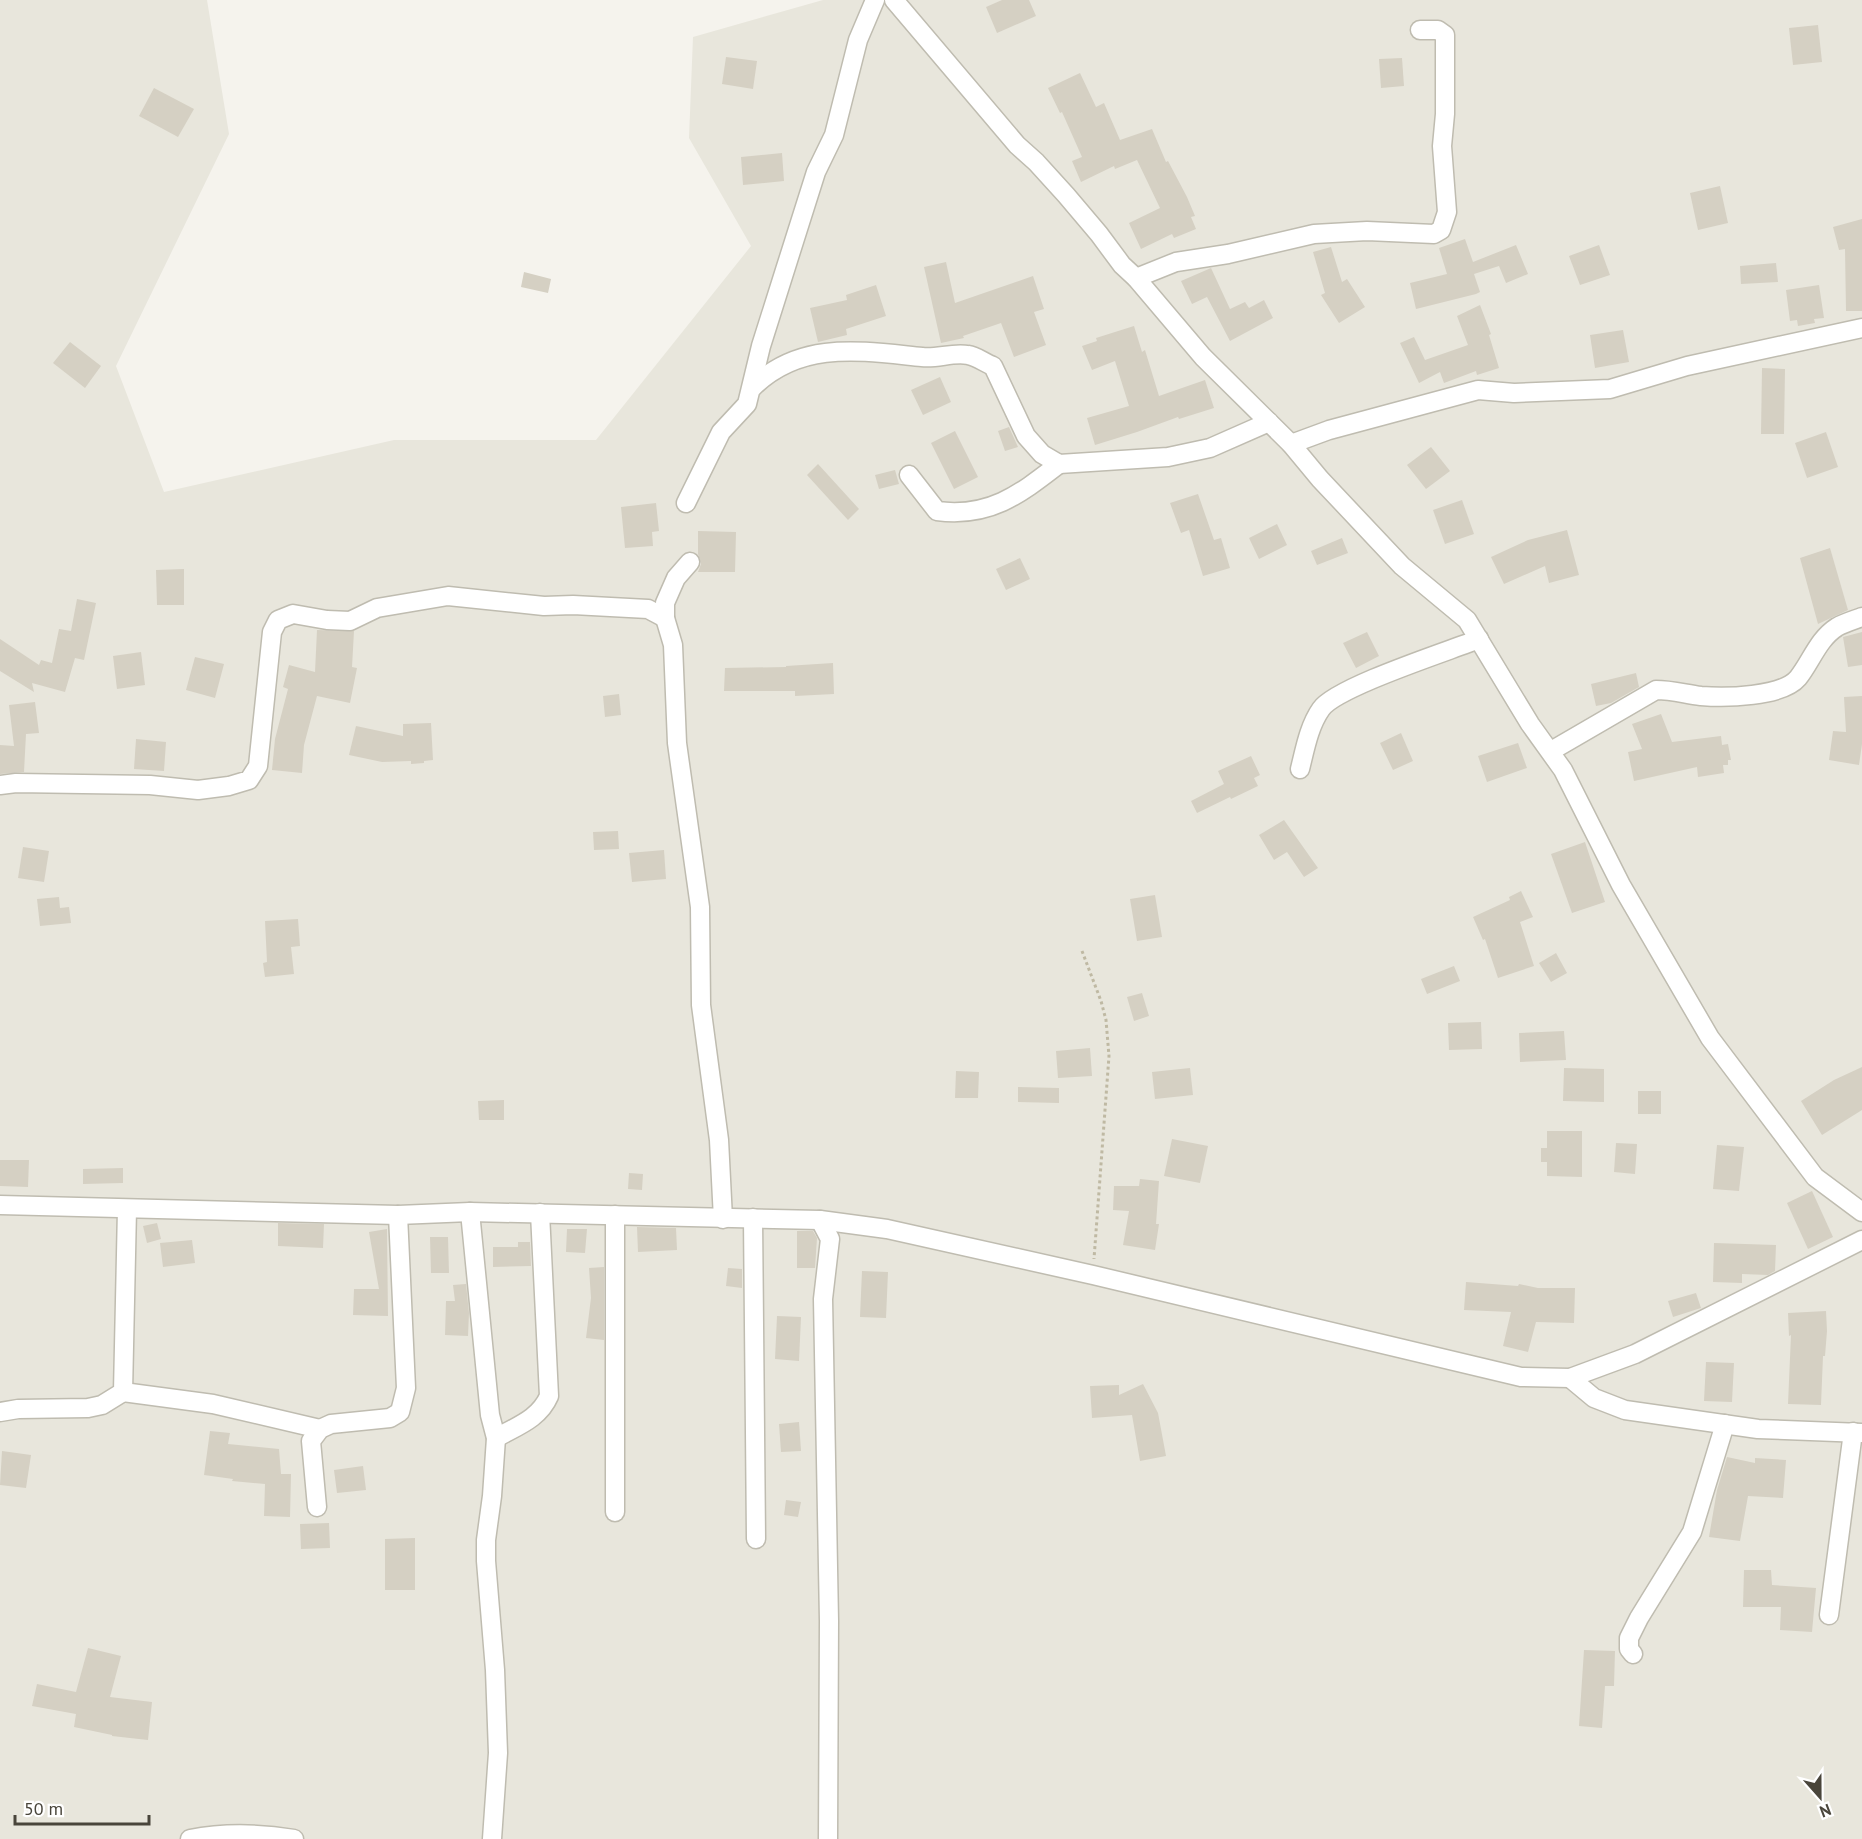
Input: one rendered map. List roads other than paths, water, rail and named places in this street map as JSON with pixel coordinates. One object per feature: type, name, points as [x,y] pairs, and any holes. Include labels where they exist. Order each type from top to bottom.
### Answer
[{"type":"street","points":[[686,503],[721,432],[747,404],[753,387],[761,346],[816,172],[834,135],[858,40],[875,0]]},
{"type":"street","points":[[894,0],[1017,145],[1066,195],[1122,265],[1136,278],[1203,357],[1291,444],[1320,479],[1402,566],[1467,620],[1530,724],[1563,770],[1621,885],[1710,1038],[1815,1177],[1862,1212]]},
{"type":"street","points":[[1136,278],[1176,262],[1228,254],[1314,234],[1367,231],[1434,234],[1441,230],[1447,212],[1442,146],[1445,114],[1445,35],[1438,30],[1420,30]]},
{"type":"street","points":[[1291,444],[1329,429],[1478,390],[1514,393],[1610,389],[1687,366],[1862,328]]},
{"type":"street","points":[[753,387],[765,375],[784,363],[830,351],[876,351],[925,358],[967,355],[993,366],[1026,436],[1042,454],[1059,464]]},
{"type":"street","points":[[909,474],[937,511],[958,514],[986,508],[1019,495],[1059,464],[1168,457],[1210,448],[1269,422]]},
{"type":"street","points":[[690,562],[676,578],[665,603],[665,618],[673,645],[677,743],[700,907],[701,1005],[719,1140],[723,1219]]},
{"type":"street","points":[[0,785],[16,783],[150,785],[198,790],[230,786],[249,780],[258,766],[272,632],[279,620],[292,614],[350,621],[377,608],[448,596],[544,606],[573,605],[648,609],[665,618]]},
{"type":"street","points":[[1551,751],[1656,690],[1670,690],[1701,696],[1757,694],[1778,690],[1796,680],[1822,641],[1837,627],[1862,616]]},
{"type":"street","points":[[1300,769],[1310,732],[1321,708],[1335,696],[1479,639]]},
{"type":"street","points":[[0,1204],[398,1215],[470,1212],[820,1220],[886,1229],[1093,1275],[1521,1377],[1570,1378],[1635,1354],[1862,1240]]},
{"type":"street","points":[[123,1392],[127,1209]]},
{"type":"street","points":[[470,1212],[490,1415],[496,1438],[486,1540],[498,1715],[498,1753],[492,1839]]},
{"type":"street","points":[[496,1438],[535,1417],[544,1408],[549,1396],[540,1214]]},
{"type":"street","points":[[317,1507],[311,1441],[320,1429],[331,1424],[390,1418],[400,1412],[406,1388],[398,1215]]},
{"type":"street","points":[[615,1215],[615,1512]]},
{"type":"street","points":[[753,1218],[756,1539]]},
{"type":"street","points":[[820,1220],[830,1239],[823,1299],[829,1621],[828,1839]]},
{"type":"street","points":[[830,1239],[851,1224]]},
{"type":"street","points":[[1570,1378],[1594,1398],[1625,1410],[1758,1429],[1857,1433],[1830,1615]]},
{"type":"street","points":[[0,1412],[18,1409],[88,1408],[102,1405],[123,1392],[213,1404],[320,1429]]},
{"type":"street","points":[[1633,1654],[1629,1649],[1629,1638],[1697,1520],[1725,1424]]},
{"type":"street","points":[[190,1839],[233,1833],[264,1834],[294,1839]]}]
